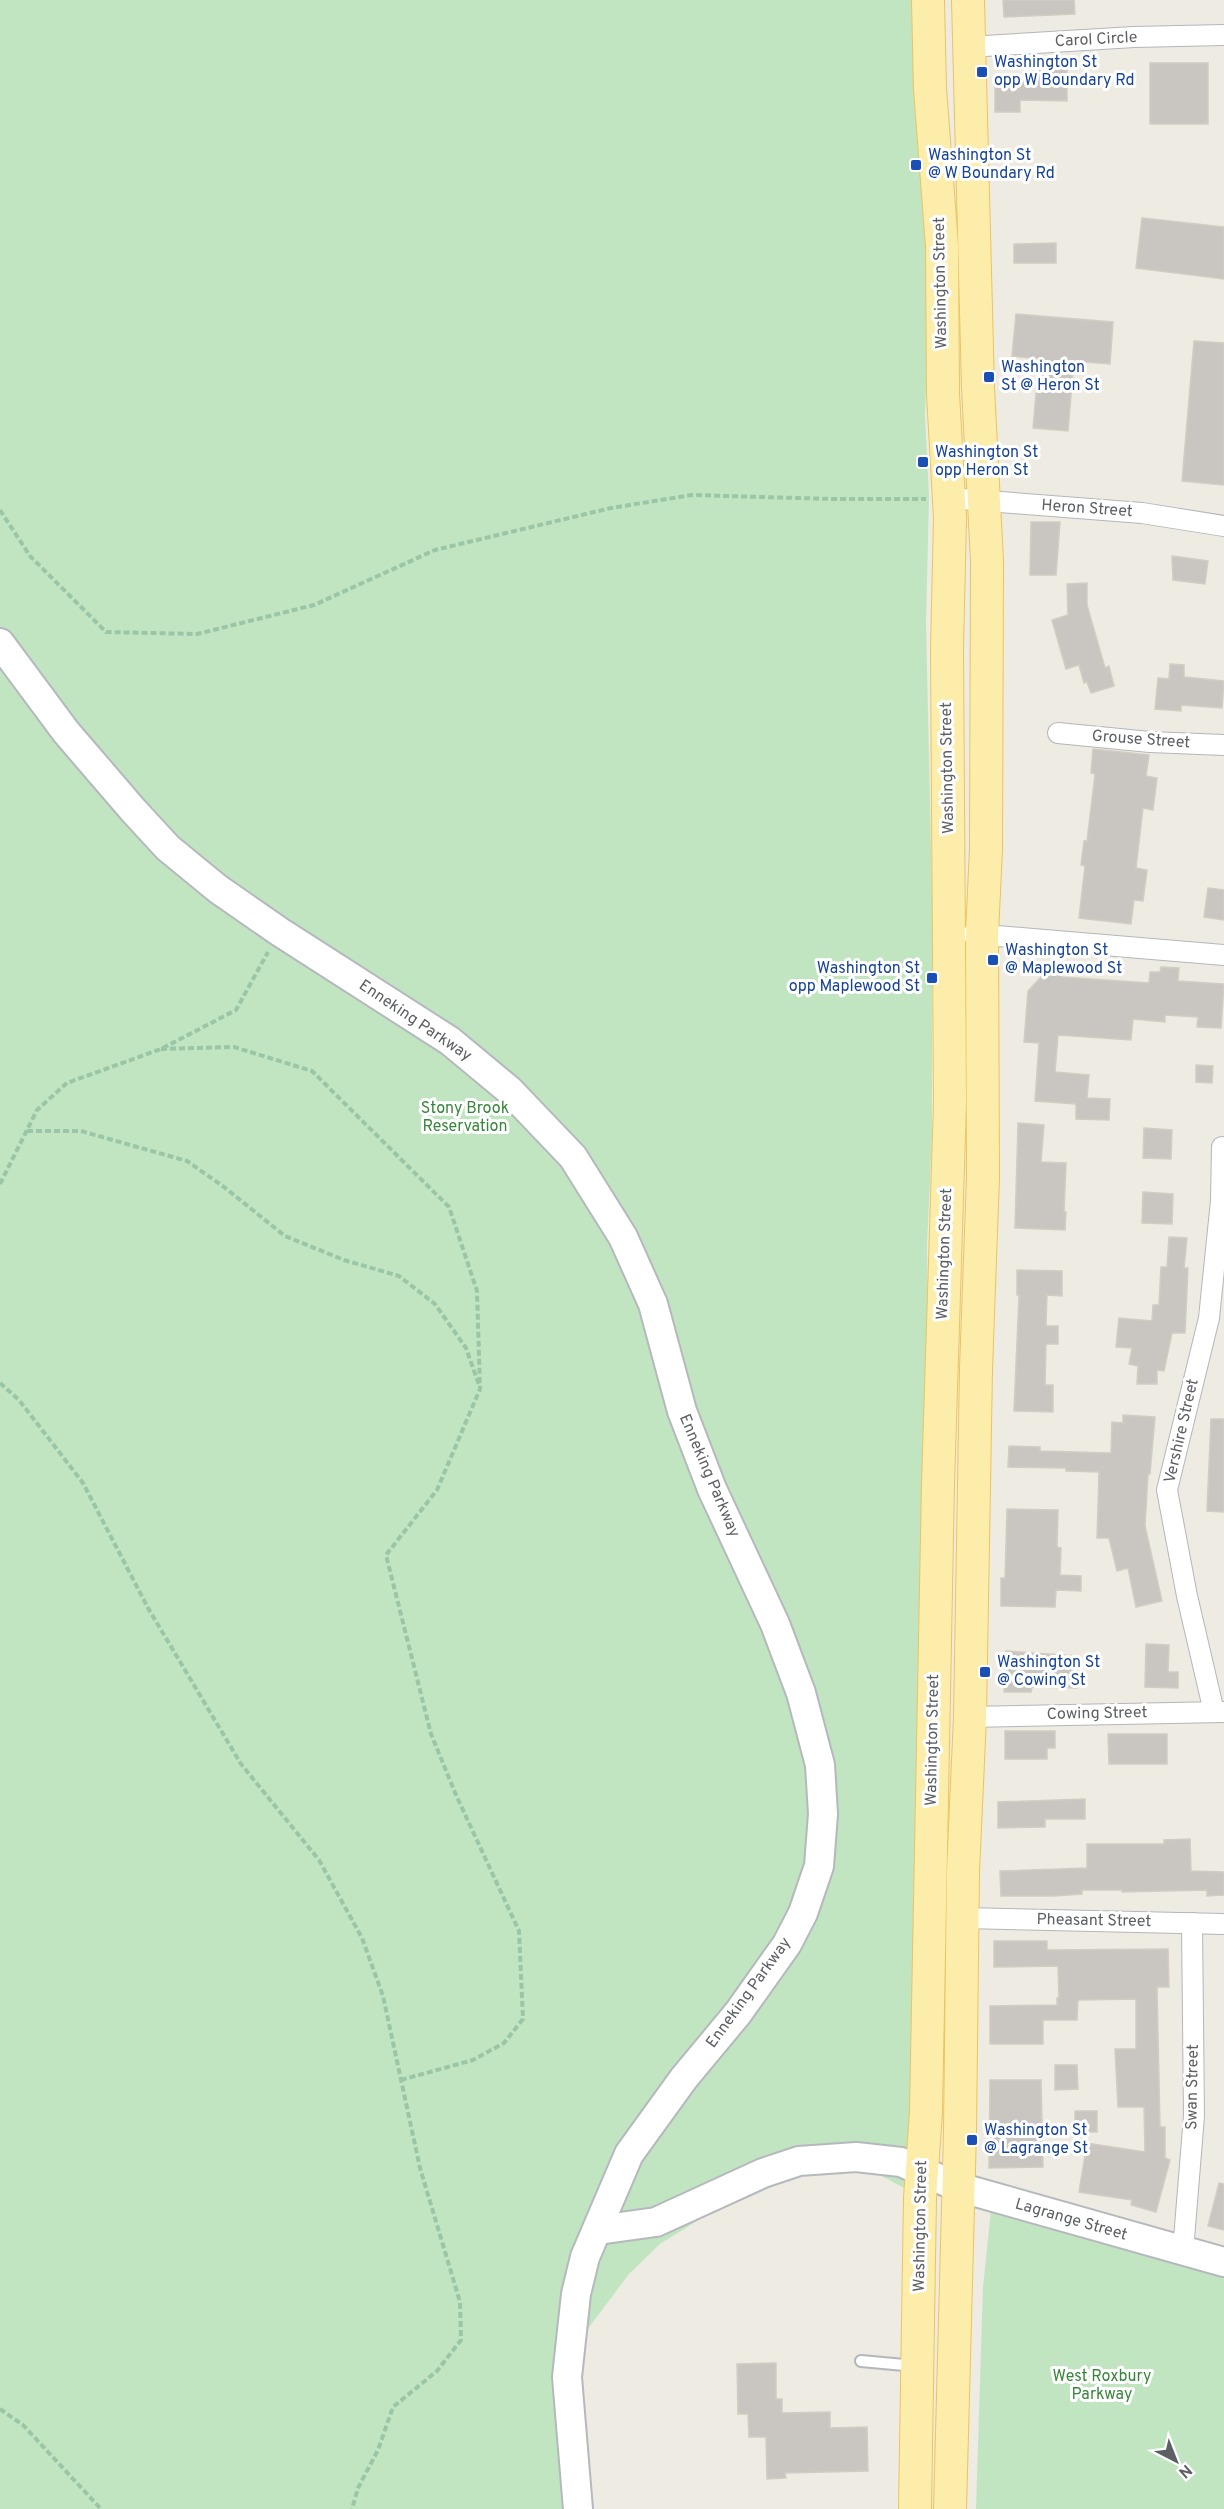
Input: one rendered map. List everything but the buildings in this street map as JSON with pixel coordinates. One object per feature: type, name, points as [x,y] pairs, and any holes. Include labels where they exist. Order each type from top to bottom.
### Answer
[{"type":"main road","name":"Washington Street","points":[[915,2509],[921,2170],[926,2112],[938,1484],[950,1103],[947,649],[940,498],[944,394],[942,246],[930,89],[928,0]]},
{"type":"main road","name":"Washington Street","points":[[950,2509],[964,1918],[963,1872],[970,1717],[976,1369],[983,1177],[982,934],[986,849],[986,501],[978,388],[968,0]]},
{"type":"main road","name":"Enneking Parkway","points":[[0,643],[66,732],[168,848],[218,889],[280,932],[450,1041],[510,1090],[573,1157],[623,1237],[653,1304],[682,1411],[712,1489],[775,1624],[801,1693],[820,1766],[823,1814],[819,1866],[803,1913],[787,1944],[738,2013],[684,2078],[629,2154],[585,2257],[576,2294],[567,2377],[578,2509]]},
{"type":"main road","name":"Lagrange Street","points":[[598,2230],[656,2222],[763,2173],[799,2161],[856,2157],[901,2162],[958,2187],[1224,2262]]},
{"type":"street","name":"Carol Circle","points":[[968,47],[1134,37],[1224,35]]},
{"type":"street","name":"Heron Street","points":[[940,498],[1142,513],[1224,526]]},
{"type":"street","name":"Grouse Street","points":[[1058,733],[1150,742],[1224,745]]},
{"type":"street","points":[[949,934],[982,934],[1224,955]]},
{"type":"street","name":"Vershire Street","points":[[1219,1712],[1187,1596],[1167,1490],[1209,1318],[1222,1201],[1222,1147]]},
{"type":"street","name":"Cowing Street","points":[[970,1717],[1219,1712]]},
{"type":"street","name":"Pheasant Street","points":[[964,1918],[1224,1924]]},
{"type":"street","name":"Swan Street","points":[[1183,2251],[1194,2116],[1192,1923]]},
{"type":"lane","points":[[861,2361],[918,2367]]},
{"type":"path","points":[[0,510],[30,556],[106,632],[197,634],[314,605],[435,550],[611,508],[692,495],[833,500],[940,498]]},
{"type":"path","points":[[0,1184],[37,1110],[67,1083],[161,1049],[236,1010],[280,932]]},
{"type":"path","points":[[161,1049],[234,1047],[312,1071],[449,1207],[477,1291],[480,1389],[437,1490],[386,1555],[431,1734],[456,1795],[519,1931],[523,2019],[504,2043],[473,2060],[401,2080]]},
{"type":"path","points":[[27,1131],[81,1131],[188,1161],[285,1236],[344,1260],[399,1276],[435,1304],[466,1348],[480,1389]]},
{"type":"path","points":[[0,1383],[20,1400],[82,1483],[148,1608],[241,1764],[319,1860],[362,1938],[383,1996],[420,2168],[460,2302],[461,2340],[437,2371],[393,2407],[378,2450],[358,2488],[352,2509]]},
{"type":"path","points":[[0,2409],[23,2425],[101,2509]]},
{"type":"green space","name":"Stony Brook Reservation","points":[[0,0],[919,0],[928,326],[925,416],[929,496],[926,623],[932,894],[932,1137],[927,1245],[929,1445],[924,1671],[915,1839],[916,2050],[904,2188],[876,2173],[831,2170],[811,2172],[787,2180],[700,2219],[660,2244],[629,2274],[578,2342],[585,2509],[0,2509]]},
{"type":"green space","name":"West Roxbury Parkway","points":[[991,2210],[1224,2278],[1224,2509],[976,2509],[983,2287]]},
{"type":"place","name":"Washington St opp W Boundary Rd","points":[[982,72]]},
{"type":"place","name":"Washington St @ W Boundary Rd","points":[[916,165]]},
{"type":"place","name":"Washington St @ Heron St","points":[[989,377]]},
{"type":"place","name":"Washington St opp Heron St","points":[[923,462]]},
{"type":"place","name":"Washington St @ Maplewood St","points":[[993,960]]},
{"type":"place","name":"Washington St opp Maplewood St","points":[[932,978]]},
{"type":"place","name":"Washington St @ Cowing St","points":[[985,1672]]},
{"type":"place","name":"Washington St @ Lagrange St","points":[[972,2140]]}]
